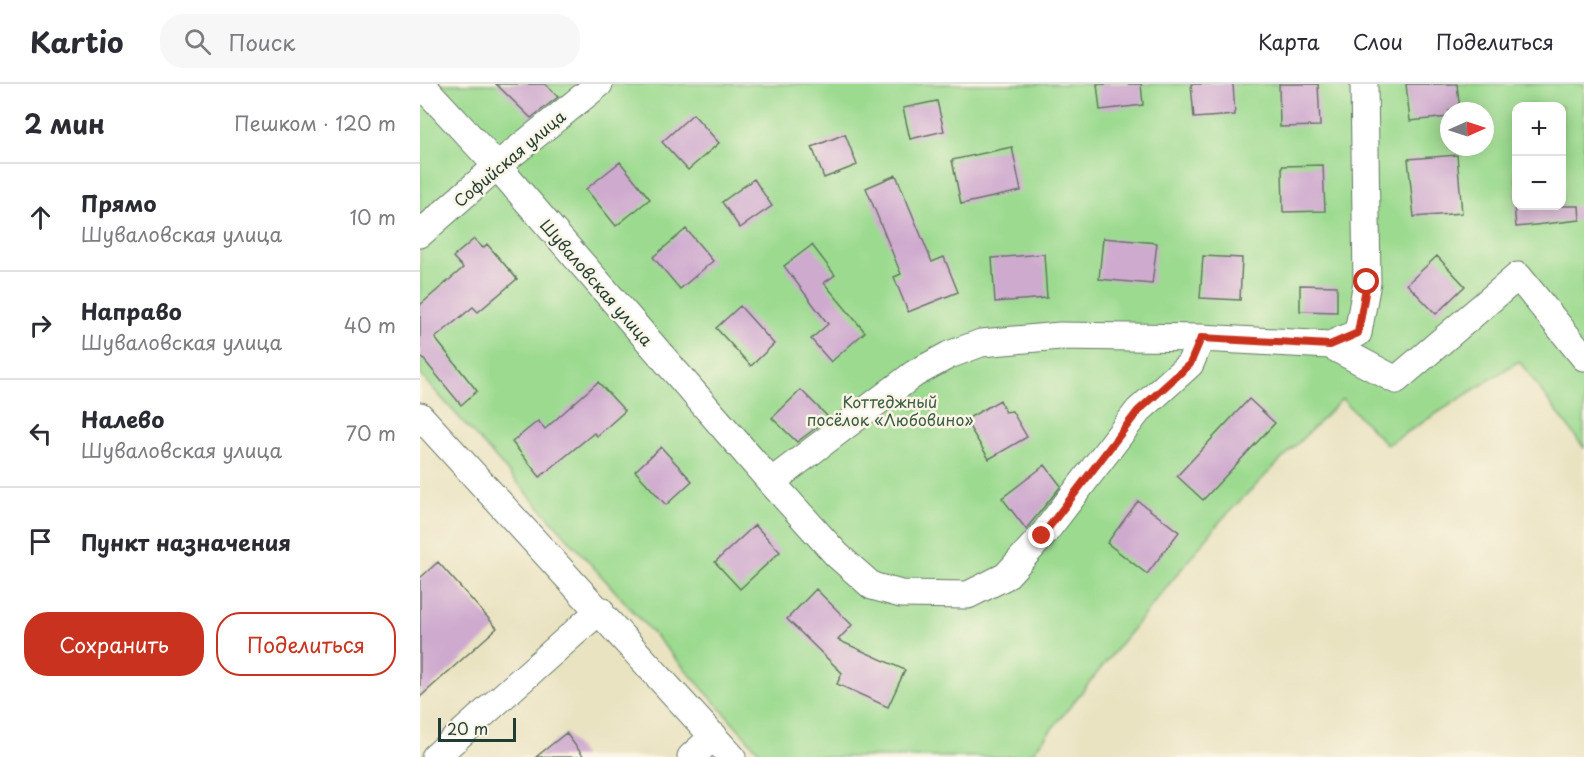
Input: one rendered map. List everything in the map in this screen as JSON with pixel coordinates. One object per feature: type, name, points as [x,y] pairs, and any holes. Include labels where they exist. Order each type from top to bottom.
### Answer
[{"type":"street","name":"Шуваловская улица","points":[[421,84],[497,166],[771,482],[837,555],[872,586],[901,594],[968,595],[1005,576],[1042,536],[1138,411],[1190,364],[1201,338]]},
{"type":"street","name":"Софийская улица","points":[[420,234],[497,166],[599,84]]},
{"type":"street","points":[[1330,345],[1358,333],[1367,282],[1364,84]]},
{"type":"street","points":[[771,482],[914,374],[949,355],[981,343],[1060,336],[1201,338],[1330,345],[1396,380],[1518,276],[1584,357]]},
{"type":"street","points":[[420,416],[600,610],[732,757]]},
{"type":"street","points":[[435,757],[600,610]]},
{"type":"street","points":[[691,757],[714,736]]},
{"type":"green space","name":"Коттеджный посёлок «Любовино»","points":[[420,84],[1584,84],[1584,448],[1519,361],[1387,445],[1342,399],[1222,519],[1029,757],[764,757],[420,374]]},
{"type":"building","points":[[496,84],[545,84],[558,97],[531,118]]},
{"type":"building","points":[[1097,84],[1141,84],[1143,105],[1100,110]]},
{"type":"building","points":[[1191,84],[1233,84],[1235,115],[1194,118]]},
{"type":"building","points":[[1279,84],[1318,84],[1320,126],[1280,127]]},
{"type":"building","points":[[1406,84],[1457,84],[1459,102],[1440,102],[1440,118],[1410,121]]},
{"type":"building","points":[[937,101],[944,131],[910,139],[903,108]]},
{"type":"building","points":[[693,114],[719,143],[688,170],[662,142]]},
{"type":"building","points":[[845,134],[857,165],[824,178],[812,147]]},
{"type":"building","points":[[1012,147],[1021,191],[961,204],[952,160]]},
{"type":"building","points":[[1457,156],[1462,213],[1414,217],[1408,159]]},
{"type":"building","points":[[620,162],[650,199],[616,226],[586,189]]},
{"type":"building","points":[[1323,165],[1325,211],[1283,212],[1282,166]]},
{"type":"building","points":[[896,175],[932,262],[944,257],[958,292],[908,312],[894,277],[901,274],[866,188]]},
{"type":"building","points":[[754,179],[772,206],[740,228],[722,202]]},
{"type":"building","points":[[1566,206],[1579,206],[1580,220],[1516,227],[1514,210],[1566,210]]},
{"type":"building","points":[[686,229],[713,261],[680,289],[653,257]]},
{"type":"building","points":[[1103,238],[1157,243],[1152,284],[1099,279]]},
{"type":"building","points":[[474,239],[483,248],[487,244],[517,279],[478,312],[473,307],[435,338],[477,391],[461,405],[420,355],[420,305],[463,268],[453,257]]},
{"type":"building","points":[[812,245],[835,275],[824,283],[865,332],[831,362],[811,339],[828,324],[784,266]]},
{"type":"building","points":[[1044,254],[1047,298],[995,302],[992,258]]},
{"type":"building","points":[[1203,256],[1242,258],[1240,300],[1200,298]]},
{"type":"building","points":[[1437,256],[1465,286],[1436,314],[1407,284]]},
{"type":"building","points":[[1300,285],[1337,286],[1337,312],[1300,311]]},
{"type":"building","points":[[740,306],[774,344],[751,366],[716,328]]},
{"type":"building","points":[[598,382],[625,411],[597,436],[594,433],[540,477],[512,442],[538,421],[545,429]]},
{"type":"building","points":[[801,390],[829,418],[797,442],[772,418]]},
{"type":"building","points":[[1249,399],[1275,423],[1203,500],[1177,476]]},
{"type":"building","points":[[1000,400],[1005,412],[1012,411],[1027,437],[989,459],[965,420]]},
{"type":"building","points":[[661,447],[692,481],[666,505],[635,471]]},
{"type":"building","points":[[1045,465],[1061,486],[1026,529],[1002,498]]},
{"type":"building","points":[[1138,501],[1179,532],[1147,574],[1107,543]]},
{"type":"building","points":[[755,525],[780,552],[740,589],[715,562]]},
{"type":"building","points":[[438,562],[497,628],[420,697],[420,578]]},
{"type":"building","points":[[816,589],[852,625],[838,640],[905,670],[888,707],[837,684],[842,673],[787,619]]},
{"type":"building","points":[[566,733],[584,757],[536,757]]},
{"type":"route","points":[[1042,536],[1138,411],[1190,364],[1201,338],[1330,345],[1358,333],[1367,282]]}]
